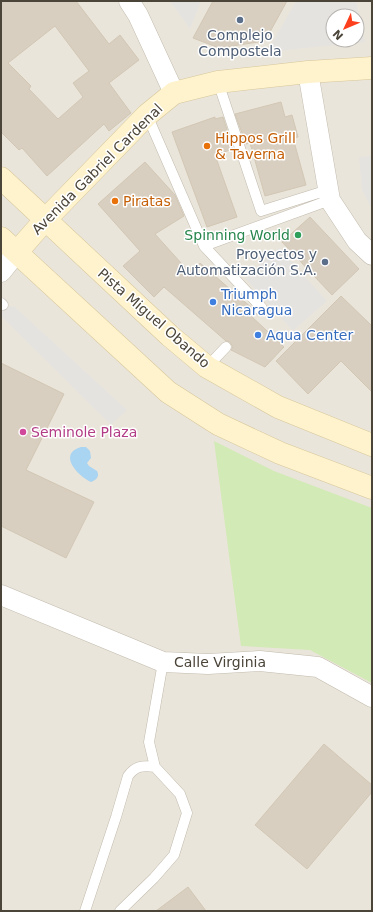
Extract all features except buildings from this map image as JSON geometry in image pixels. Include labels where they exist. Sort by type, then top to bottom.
[{"type":"main road","name":"Avenida Gabriel Cardenal","points":[[17,252],[45,220],[147,115],[174,93],[218,82],[308,72],[372,68]]},
{"type":"main road","name":"Pista Miguel Obando","points":[[1,178],[170,336],[207,367],[278,407],[372,445]]},
{"type":"main road","points":[[1,238],[168,392],[218,424],[280,453],[372,488]]},
{"type":"street","points":[[129,1],[138,15],[174,93]]},
{"type":"street","points":[[308,72],[329,195],[357,241],[372,255]]},
{"type":"street","points":[[1,272],[17,252]]},
{"type":"street","name":"Calle Virginia","points":[[1,595],[163,662],[208,664],[260,661],[318,667],[372,696]]},
{"type":"lane","points":[[218,82],[261,211],[329,195]]},
{"type":"lane","points":[[147,115],[204,246],[262,308],[260,310]]},
{"type":"lane","points":[[204,246],[329,195]]},
{"type":"lane","points":[[207,367],[226,346]]},
{"type":"lane","points":[[120,911],[154,878],[174,855],[186,813],[180,794],[155,767],[149,742],[163,662]]},
{"type":"lane","points":[[85,911],[128,776],[131,771],[137,767],[144,765],[155,767]]},
{"type":"shaded area","points":[[1,1],[372,1],[372,911],[1,911]]},
{"type":"shaded area","points":[[170,1],[201,1],[190,29]]},
{"type":"shaded area","points":[[296,1],[356,1],[358,8],[325,8],[325,46],[267,52]]},
{"type":"shaded area","points":[[372,156],[372,209],[362,190],[359,157]]},
{"type":"shaded area","points":[[279,248],[327,301],[293,331],[245,278]]},
{"type":"shaded area","points":[[3,305],[15,307],[127,410],[111,425],[1,316],[1,308]]},
{"type":"green space","points":[[214,441],[274,471],[372,508],[372,683],[310,650],[241,646]]},
{"type":"water","points":[[81,447],[86,447],[90,451],[91,458],[87,463],[98,473],[97,478],[91,482],[76,470],[70,460],[74,450]]},
{"type":"place","name":"Complejo Compostela","points":[[240,20]]},
{"type":"place","name":"Hippos Grill & Taverna","points":[[207,146]]},
{"type":"place","name":"Piratas","points":[[115,201]]},
{"type":"place","name":"Spinning World","points":[[298,235]]},
{"type":"place","name":"Proyectos y Automatización S.A.","points":[[325,262]]},
{"type":"place","name":"Triumph Nicaragua","points":[[213,302]]},
{"type":"place","name":"Aqua Center","points":[[258,335]]},
{"type":"place","name":"Seminole Plaza","points":[[23,432]]}]
